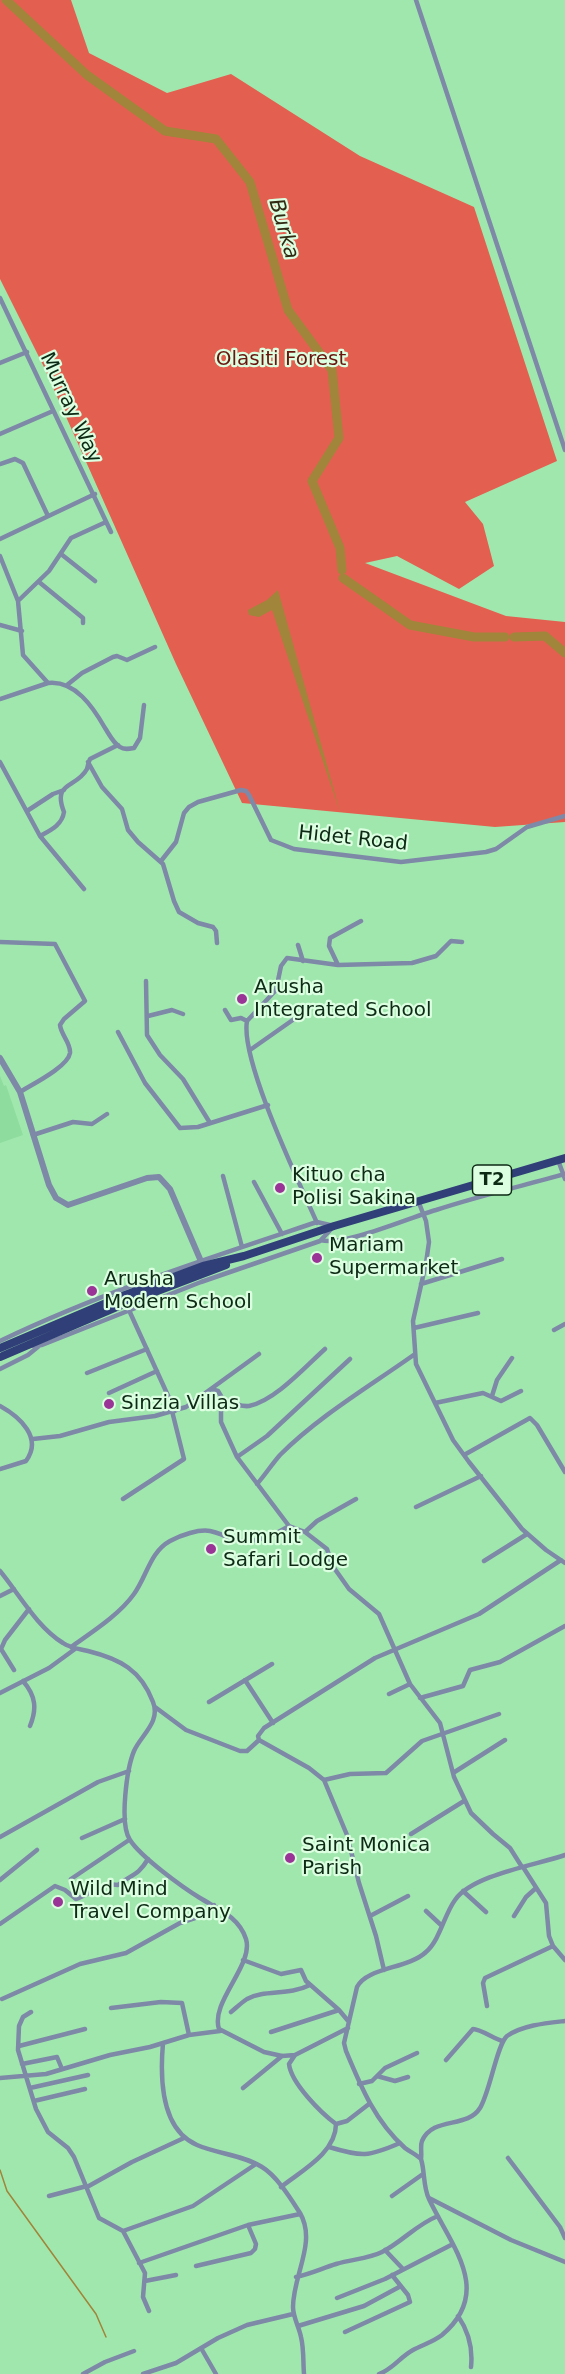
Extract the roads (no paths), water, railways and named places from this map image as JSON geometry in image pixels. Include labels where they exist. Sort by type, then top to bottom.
[{"type":"highway","name":"T2","points":[[0,1357],[127,1306],[217,1266],[334,1226],[419,1203],[562,1159]]},
{"type":"highway","name":"T2","points":[[0,1348],[201,1262],[217,1266]]},
{"type":"street","points":[[416,0],[565,450]]},
{"type":"street","name":"Murray Way","points":[[0,298],[111,532]]},
{"type":"street","points":[[1,361],[27,352]]},
{"type":"street","points":[[0,434],[53,411]]},
{"type":"street","points":[[0,464],[15,459],[22,461],[48,516]]},
{"type":"street","points":[[0,539],[94,494]]},
{"type":"street","points":[[18,601],[39,582],[73,536],[106,522]]},
{"type":"street","points":[[61,554],[95,581]]},
{"type":"street","points":[[0,556],[18,601],[23,655],[48,682]]},
{"type":"street","points":[[39,582],[83,618],[83,623]]},
{"type":"street","points":[[0,625],[22,632]]},
{"type":"street","points":[[67,685],[82,673],[113,657],[117,656],[127,660],[155,647]]},
{"type":"street","points":[[0,699],[48,682],[67,685],[86,701],[118,745],[126,749],[134,748],[137,744],[143,727],[144,705]]},
{"type":"street","points":[[40,836],[61,821],[64,812],[59,800],[64,790],[86,770],[88,762],[118,745]]},
{"type":"street","points":[[0,762],[40,836],[84,889]]},
{"type":"street","points":[[88,762],[102,787],[122,809],[128,830],[138,842],[161,861],[177,909],[198,923],[213,927],[216,931],[217,943]]},
{"type":"street","points":[[27,812],[53,794],[64,790]]},
{"type":"street","name":"Hidet Road","points":[[161,861],[176,842],[184,813],[189,807],[198,802],[241,790],[246,791],[249,795],[268,834],[276,843],[294,849],[401,862],[486,852],[496,849],[527,827],[565,816]]},
{"type":"street","points":[[338,964],[329,946],[330,938],[361,921]]},
{"type":"street","points":[[319,1231],[267,1105],[250,1050],[247,1021],[276,990],[283,962],[289,958],[338,964],[381,965],[425,961],[440,953],[451,941],[462,942]]},
{"type":"street","points":[[0,942],[54,943],[83,996],[84,1003],[61,1024],[61,1030],[69,1045],[70,1055],[56,1069],[20,1092]]},
{"type":"street","points":[[298,945],[303,961]]},
{"type":"street","points":[[146,981],[146,1030],[154,1048],[183,1079],[210,1123]]},
{"type":"street","points":[[147,1016],[172,1010],[183,1014]]},
{"type":"street","points":[[225,1010],[231,1019],[241,1018],[247,1021]]},
{"type":"street","points":[[250,1050],[307,1010]]},
{"type":"street","points":[[118,1032],[145,1083],[175,1124],[185,1129],[267,1105]]},
{"type":"street","points":[[0,1058],[20,1092],[52,1191],[59,1201],[65,1204],[150,1177],[163,1180],[170,1190],[201,1262]]},
{"type":"street","points":[[33,1135],[73,1122],[92,1124],[107,1114]]},
{"type":"street","points":[[321,1240],[329,1243],[337,1241],[423,1214],[565,1176],[562,1159]]},
{"type":"street","points":[[223,1176],[242,1247]]},
{"type":"street","points":[[254,1182],[282,1234]]},
{"type":"street","points":[[0,1571],[48,1630],[73,1648],[108,1656],[123,1663],[144,1684],[155,1707],[186,1730],[240,1751],[247,1750],[259,1740],[260,1732],[336,1681],[395,1648],[479,1614],[563,1562],[527,1534],[464,1455],[453,1440],[416,1364],[415,1310],[429,1252],[428,1231],[419,1203]]},
{"type":"street","points":[[0,1341],[66,1311],[242,1247],[316,1222],[334,1226]]},
{"type":"street","points":[[0,1369],[39,1346],[127,1306],[321,1240],[334,1226]]},
{"type":"street","points":[[421,1284],[502,1259]]},
{"type":"street","points":[[123,1498],[184,1459],[174,1411],[127,1306]]},
{"type":"street","points":[[414,1328],[478,1313]]},
{"type":"street","points":[[554,1329],[565,1324]]},
{"type":"street","points":[[26,1346],[39,1346]]},
{"type":"street","points":[[87,1373],[147,1349]]},
{"type":"street","points":[[211,1389],[218,1392],[222,1398],[242,1406],[257,1403],[290,1381],[325,1349]]},
{"type":"street","points":[[33,1439],[51,1438],[93,1425],[131,1421],[174,1411],[195,1402],[259,1354]]},
{"type":"street","points":[[257,1484],[276,1460],[291,1446],[352,1398],[415,1354]]},
{"type":"street","points":[[492,1396],[493,1387],[512,1358]]},
{"type":"street","points":[[237,1457],[267,1436],[350,1359]]},
{"type":"street","points":[[109,1393],[157,1371]]},
{"type":"street","points":[[435,1403],[483,1393],[501,1401],[520,1391]]},
{"type":"street","points":[[222,1398],[219,1409],[221,1422],[237,1457],[289,1526],[305,1532],[327,1549],[332,1565],[349,1589],[379,1614],[410,1684],[436,1715],[444,1732],[453,1773],[464,1801],[471,1813],[513,1851],[546,1903],[547,1929],[553,1946],[565,1960]]},
{"type":"street","points":[[0,1406],[20,1420],[33,1439],[33,1449],[26,1461],[0,1469]]},
{"type":"street","points":[[464,1455],[530,1418],[537,1425],[565,1472]]},
{"type":"street","points":[[416,1507],[481,1476]]},
{"type":"street","points":[[305,1532],[324,1516],[356,1499]]},
{"type":"street","points":[[0,1693],[49,1668],[101,1625],[132,1597],[152,1559],[162,1546],[172,1540],[205,1531],[241,1541],[256,1540],[272,1537],[289,1526]]},
{"type":"street","points":[[484,1561],[527,1534]]},
{"type":"street","points":[[0,1596],[14,1589]]},
{"type":"street","points":[[14,1670],[2,1659],[1,1649],[29,1609]]},
{"type":"street","points":[[420,1698],[463,1686],[470,1670],[500,1662],[565,1626]]},
{"type":"street","points":[[209,1702],[272,1664]]},
{"type":"street","points":[[245,1680],[273,1723]]},
{"type":"street","points":[[23,1681],[36,1705],[30,1726]]},
{"type":"street","points":[[389,1694],[410,1684]]},
{"type":"street","points":[[155,1707],[151,1726],[133,1752],[129,1770],[125,1819],[129,1840],[148,1859],[191,1892],[227,1912],[246,1937],[247,1944],[243,1960],[219,2012],[217,2023],[220,2031]]},
{"type":"street","points":[[324,1779],[350,1774],[386,1773],[395,1767],[414,1746],[431,1736],[499,1714]]},
{"type":"street","points":[[259,1740],[324,1779],[347,1835],[384,1970]]},
{"type":"street","points":[[453,1773],[505,1740]]},
{"type":"street","points":[[0,1837],[98,1782],[129,1770]]},
{"type":"street","points":[[411,1834],[464,1801]]},
{"type":"street","points":[[82,1838],[125,1819]]},
{"type":"street","points":[[71,1879],[129,1840]]},
{"type":"street","points":[[0,1880],[37,1850]]},
{"type":"street","points":[[421,2159],[400,2143],[369,2104],[344,2043],[360,1981],[426,1953],[453,1903],[463,1891],[477,1882],[565,1855]]},
{"type":"street","points":[[0,1924],[55,1886],[65,1890],[75,1899],[110,1883],[118,1885],[126,1878],[138,1874],[148,1859]]},
{"type":"street","points":[[514,1916],[526,1897],[536,1888]]},
{"type":"street","points":[[463,1891],[486,1912]]},
{"type":"street","points":[[370,1916],[408,1896]]},
{"type":"street","points":[[2,1999],[80,1964],[126,1953],[180,1923],[195,1918],[214,1905]]},
{"type":"street","points":[[426,1911],[441,1925]]},
{"type":"street","points":[[487,2006],[483,1983],[485,1978],[553,1946]]},
{"type":"street","points":[[243,1960],[281,1974],[302,1970],[310,1985],[339,2010],[348,2025]]},
{"type":"street","points":[[231,2012],[249,1998],[264,1994],[292,1992],[310,1985]]},
{"type":"street","points":[[111,2008],[178,2001],[184,2006],[189,2035]]},
{"type":"street","points":[[272,2032],[339,2010]]},
{"type":"street","points":[[31,2012],[23,2017],[18,2026],[22,2064],[34,2101],[48,2132],[71,2151],[99,2218],[123,2231],[145,2273],[143,2297],[149,2311]]},
{"type":"street","points":[[379,2374],[395,2366],[412,2350],[441,2335],[458,2316],[468,2295],[469,2286],[453,2244],[428,2196],[421,2159],[422,2141],[427,2133],[440,2125],[470,2118],[480,2108],[493,2075],[502,2041],[526,2028],[565,2021]]},
{"type":"street","points":[[0,2078],[26,2077],[189,2035],[220,2031],[264,2052],[282,2056],[295,2055],[348,2025]]},
{"type":"street","points":[[19,2046],[85,2029]]},
{"type":"street","points":[[446,2060],[473,2029],[479,2029],[489,2037],[502,2041]]},
{"type":"street","points":[[163,2043],[161,2072],[165,2100],[171,2119],[184,2138],[196,2145],[264,2168],[281,2187],[300,2214],[307,2229],[296,2277],[293,2314],[303,2346],[304,2374]]},
{"type":"street","points":[[359,2084],[372,2081],[385,2068],[417,2053]]},
{"type":"street","points":[[295,2055],[289,2064],[292,2076],[315,2106],[336,2124]]},
{"type":"street","points":[[243,2088],[282,2056]]},
{"type":"street","points":[[22,2064],[57,2057],[62,2069]]},
{"type":"street","points":[[30,2088],[88,2075]]},
{"type":"street","points":[[377,2076],[395,2081],[408,2077]]},
{"type":"street","points":[[34,2101],[85,2089]]},
{"type":"street","points":[[336,2124],[347,2121],[369,2104]]},
{"type":"street","points":[[281,2187],[329,2148],[335,2134],[336,2124]]},
{"type":"street","points":[[49,2196],[87,2186],[184,2138]]},
{"type":"street","points":[[329,2148],[356,2155],[367,2155],[400,2143]]},
{"type":"street","points":[[508,2158],[560,2227],[565,2238]]},
{"type":"street","points":[[123,2231],[194,2206],[256,2164]]},
{"type":"street","points":[[392,2196],[423,2174]]},
{"type":"street","points":[[428,2196],[511,2240],[565,2262]]},
{"type":"street","points":[[139,2263],[248,2225],[300,2214]]},
{"type":"street","points":[[296,2277],[385,2250],[417,2227],[438,2216]]},
{"type":"street","points":[[196,2266],[251,2253],[256,2244],[248,2225]]},
{"type":"street","points":[[337,2298],[392,2275],[453,2244]]},
{"type":"street","points":[[385,2250],[404,2269]]},
{"type":"street","points":[[145,2281],[176,2275]]},
{"type":"street","points":[[345,2332],[410,2302],[392,2275]]},
{"type":"street","points":[[298,2325],[364,2306],[401,2286]]},
{"type":"street","points":[[143,2374],[168,2366],[248,2325],[293,2314]]},
{"type":"street","points":[[458,2316],[469,2337],[472,2349],[471,2367]]},
{"type":"street","points":[[201,2348],[216,2374]]},
{"type":"street","points":[[83,2374],[105,2362],[134,2351]]},
{"type":"waterway","name":"Burka","points":[[6,0],[87,75],[165,131],[216,139],[250,182],[288,310],[332,370],[339,438],[312,481],[340,548],[342,570]]},
{"type":"waterway","points":[[343,578],[410,625],[474,637],[505,637]]},
{"type":"waterway","name":"Burka","points":[[514,637],[545,636],[565,653]]},
{"type":"waterway","points":[[0,2170],[7,2191],[96,2314],[106,2337]]},
{"type":"place","name":"Arusha Integrated School","points":[[242,999]]},
{"type":"place","name":"Kituo cha Polisi Sakina","points":[[280,1188]]},
{"type":"place","name":"Mariam Supermarket","points":[[317,1258]]},
{"type":"place","name":"Arusha Modern School","points":[[92,1291]]},
{"type":"place","name":"Sinzia Villas","points":[[109,1404]]},
{"type":"place","name":"Summit Safari Lodge","points":[[211,1549]]},
{"type":"place","name":"Saint Monica Parish","points":[[290,1858]]},
{"type":"place","name":"Wild Mind Travel Company","points":[[58,1902]]},
{"type":"park label","name":"Olasiti Forest","points":[[281,360]]}]
